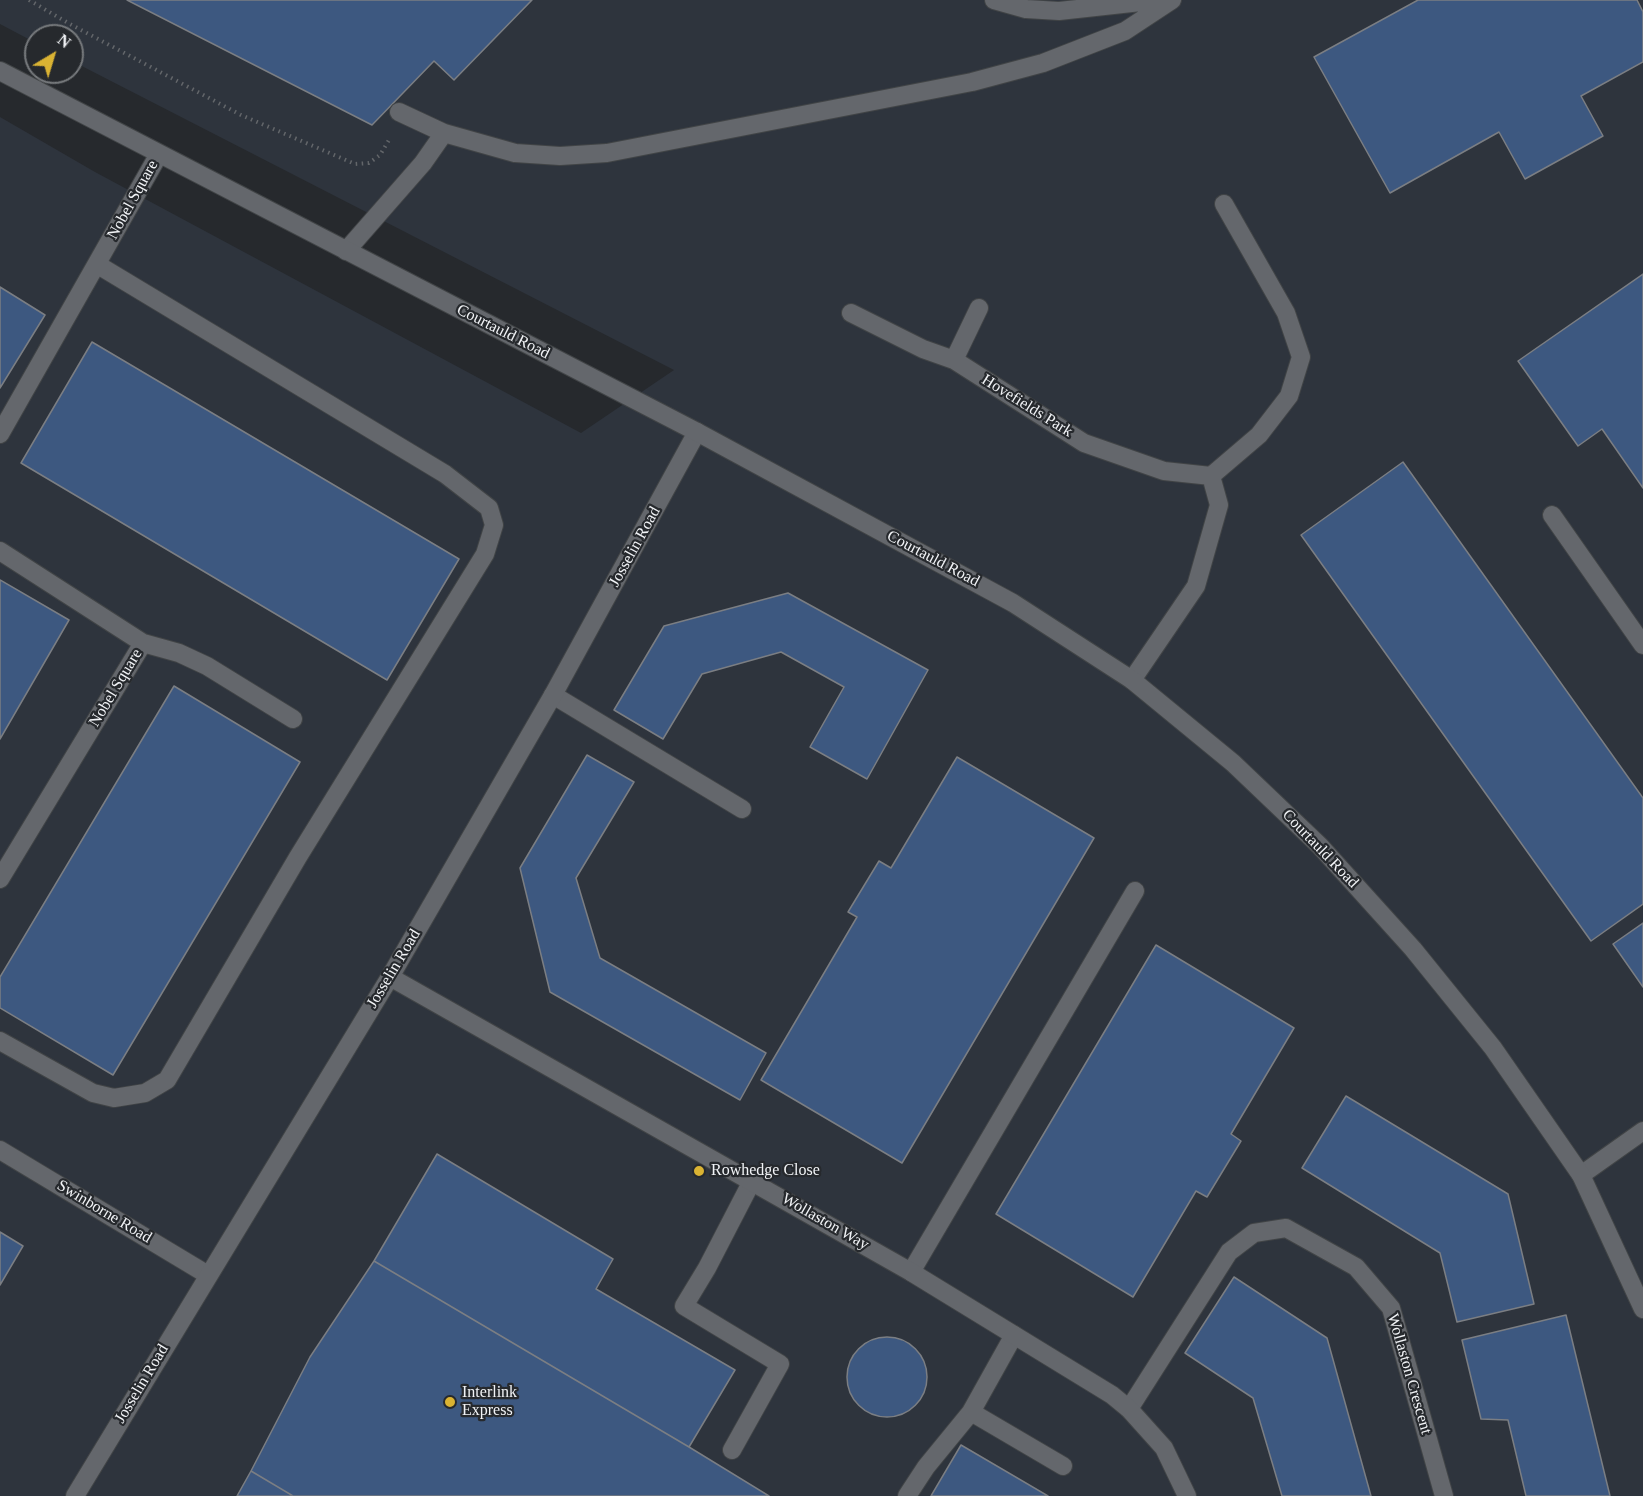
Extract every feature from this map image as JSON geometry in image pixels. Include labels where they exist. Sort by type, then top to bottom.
[{"type":"street","points":[[994,0],[1026,9],[1059,11],[1159,0]]},
{"type":"street","points":[[399,112],[444,132],[515,153],[560,156],[607,153],[972,82],[1043,63],[1125,31],[1172,0]]},
{"type":"street","name":"Courtauld Road","points":[[0,71],[697,432],[1013,603],[1132,680],[1233,764],[1320,846],[1413,949],[1492,1048],[1581,1175],[1643,1309]]},
{"type":"street","points":[[346,251],[423,163],[444,132]]},
{"type":"street","name":"Nobel Square","points":[[0,434],[159,154]]},
{"type":"street","points":[[1132,680],[1196,586],[1219,505],[1211,476],[1259,435],[1288,396],[1301,357],[1286,313],[1224,204]]},
{"type":"street","points":[[0,1041],[93,1093],[114,1098],[145,1093],[167,1080],[298,857],[485,554],[494,525],[489,508],[445,474],[98,265]]},
{"type":"street","points":[[954,360],[979,308]]},
{"type":"street","name":"Hovefields Park","points":[[851,314],[954,360],[1084,442],[1164,471],[1211,476]]},
{"type":"street","name":"Josselin Road","points":[[75,1496],[390,977],[553,695],[697,432]]},
{"type":"street","points":[[1552,515],[1643,645]]},
{"type":"street","name":"Nobel Square","points":[[0,551],[143,644],[0,879]]},
{"type":"street","points":[[143,644],[179,653],[207,666],[293,719]]},
{"type":"street","points":[[553,695],[742,808]]},
{"type":"street","points":[[911,1272],[1135,891]]},
{"type":"street","name":"Wollaston Way","points":[[390,977],[911,1272],[1112,1395],[1129,1409],[1164,1448],[1187,1496]]},
{"type":"street","points":[[1581,1175],[1643,1131]]},
{"type":"street","name":"Swinborne Road","points":[[0,1150],[208,1275]]},
{"type":"street","points":[[732,1450],[780,1364],[684,1306],[707,1268],[752,1181]]},
{"type":"street","name":"Wollaston Crescent","points":[[1129,1409],[1229,1252],[1254,1233],[1286,1228],[1356,1267],[1390,1308],[1444,1496]]},
{"type":"street","points":[[907,1496],[926,1467],[971,1412],[1014,1335]]},
{"type":"street","points":[[971,1412],[1063,1466]]},
{"type":"path","points":[[29,0],[241,115],[355,164],[369,163],[380,155],[389,140]]},
{"type":"shaded area","points":[[0,0],[1643,0],[1643,1496],[0,1496],[0,117],[95,172],[581,433],[674,370],[84,67],[84,24],[24,24],[24,37],[0,24]]},
{"type":"building","points":[[127,0],[532,0],[454,80],[434,61],[372,125]]},
{"type":"building","points":[[1418,0],[1637,0],[1643,12],[1643,62],[1581,96],[1603,136],[1525,179],[1499,132],[1390,193],[1314,57]]},
{"type":"building","points":[[1643,274],[1643,488],[1602,429],[1578,446],[1518,361]]},
{"type":"building","points":[[0,287],[45,315],[0,388]]},
{"type":"building","points":[[92,342],[459,559],[387,680],[21,463]]},
{"type":"building","points":[[1403,462],[1643,798],[1643,904],[1591,941],[1301,535]]},
{"type":"building","points":[[0,580],[69,620],[0,739]]},
{"type":"building","points":[[788,593],[928,670],[867,779],[810,747],[844,687],[781,652],[702,674],[663,739],[614,710],[664,626]]},
{"type":"building","points":[[174,686],[300,762],[113,1075],[0,1008],[0,977]]},
{"type":"building","points":[[587,755],[634,782],[576,878],[600,958],[766,1053],[740,1100],[550,992],[520,868]]},
{"type":"building","points":[[957,757],[1094,838],[902,1163],[761,1080],[857,917],[848,912],[879,861],[891,868]]},
{"type":"building","points":[[1643,923],[1643,987],[1613,944]]},
{"type":"building","points":[[1156,945],[1294,1028],[1231,1134],[1241,1141],[1207,1197],[1196,1191],[1133,1297],[996,1214]]},
{"type":"building","points":[[1346,1096],[1508,1194],[1534,1304],[1457,1322],[1440,1253],[1302,1168]]},
{"type":"building","points":[[437,1154],[613,1259],[596,1289],[735,1370],[689,1447],[374,1261]]},
{"type":"building","points":[[0,1232],[23,1246],[0,1285]]},
{"type":"building","name":"Interlink Express","points":[[374,1261],[769,1496],[293,1496],[251,1471],[310,1357]]},
{"type":"building","points":[[1234,1277],[1327,1338],[1371,1496],[1282,1496],[1253,1398],[1185,1353]]},
{"type":"building","points":[[1566,1315],[1610,1496],[1526,1496],[1508,1420],[1481,1419],[1462,1340]]},
{"type":"building","points":[[887,1337],[902,1340],[915,1349],[924,1362],[927,1377],[924,1392],[915,1405],[902,1414],[887,1417],[872,1414],[859,1405],[850,1392],[847,1377],[850,1362],[859,1349],[872,1340]]},
{"type":"building","points":[[961,1445],[1048,1496],[931,1496]]},
{"type":"building","points":[[251,1471],[293,1496],[237,1496]]},
{"type":"place","name":"Rowhedge Close","points":[[699,1171]]},
{"type":"place","name":"Interlink Express","points":[[450,1402]]}]
